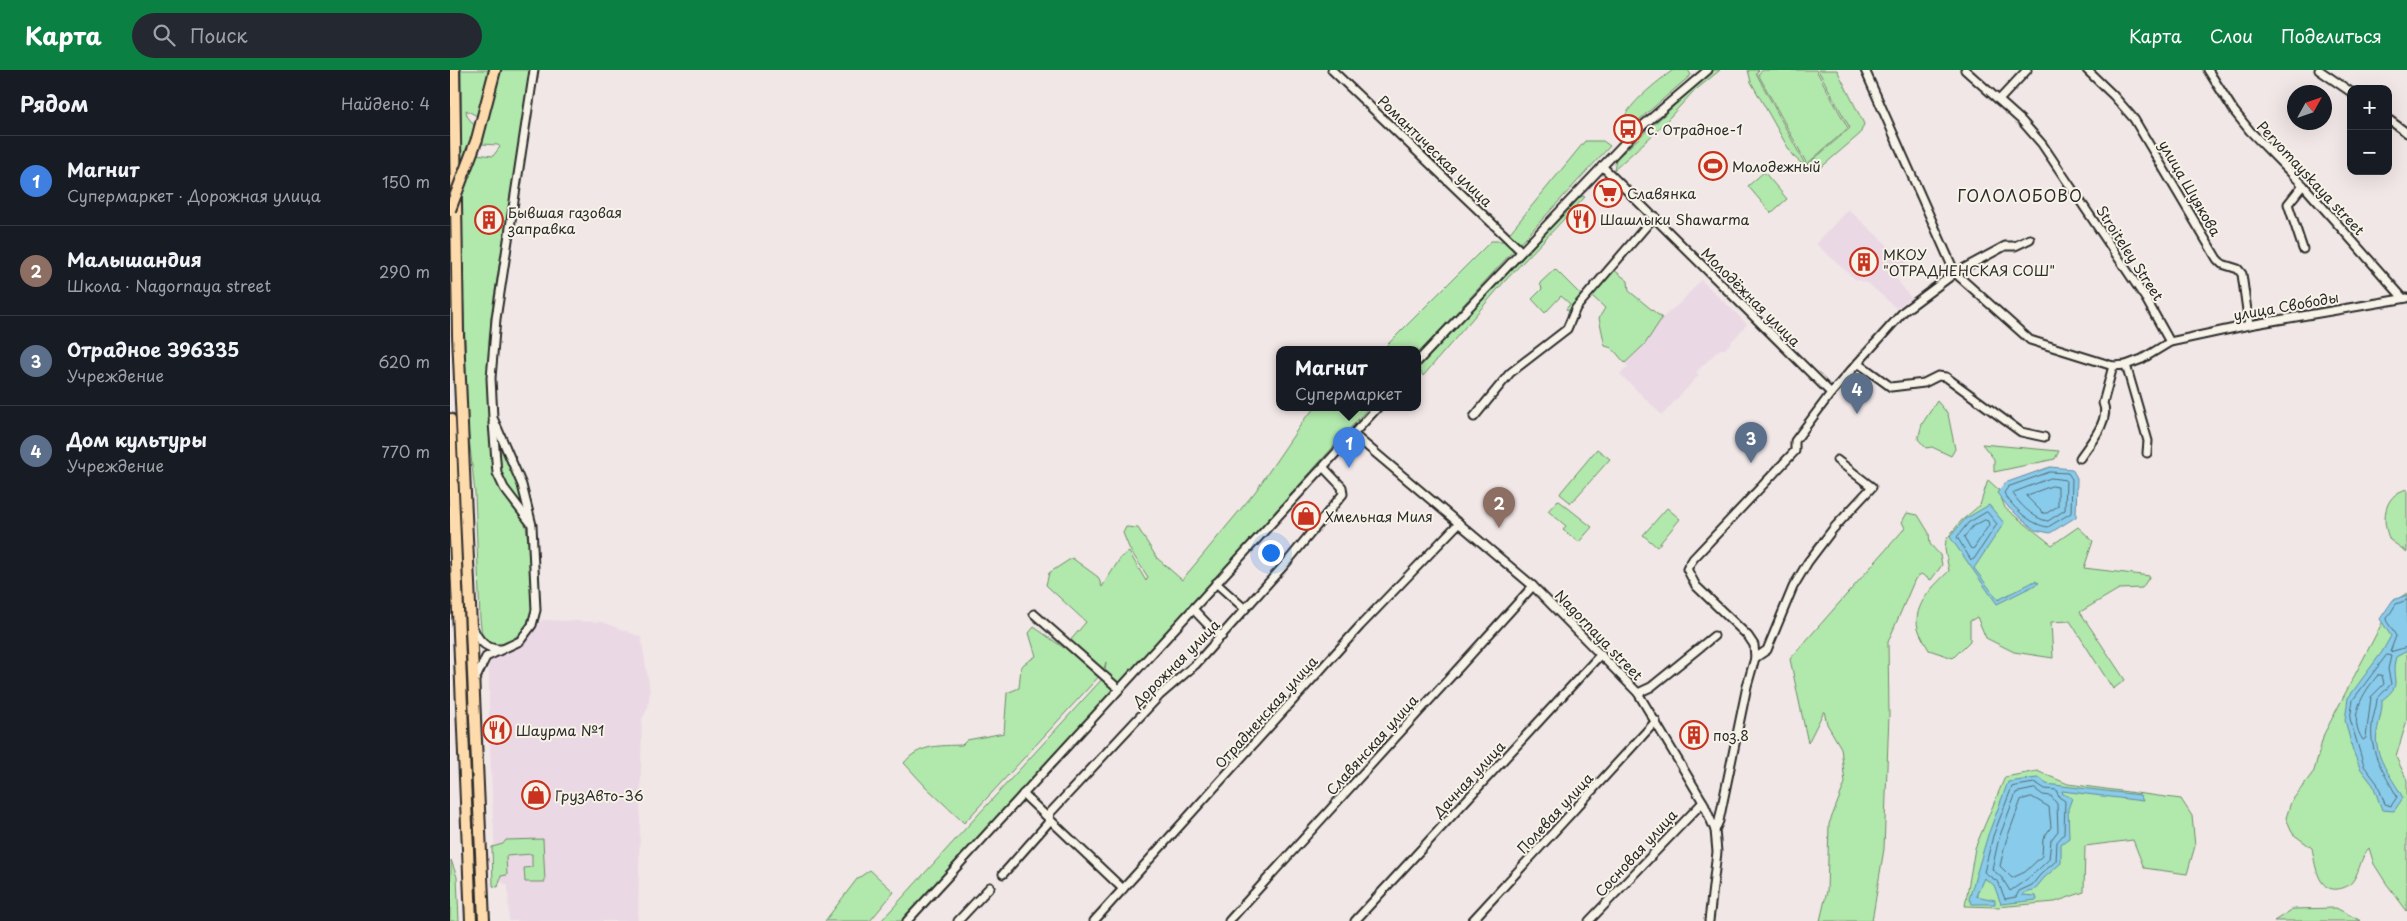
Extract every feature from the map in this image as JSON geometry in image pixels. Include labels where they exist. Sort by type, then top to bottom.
[{"type":"highway","points":[[454,70],[457,296],[484,921]]},
{"type":"highway","points":[[450,210],[477,139],[495,70]]},
{"type":"highway","points":[[450,419],[472,921]]},
{"type":"street","points":[[532,525],[504,488],[497,473],[491,378],[496,319],[534,70]]},
{"type":"street","name":"Романтическая улица","points":[[1332,70],[1521,250]]},
{"type":"street","points":[[1421,359],[1521,250],[1602,166],[1634,134],[1708,70]]},
{"type":"street","points":[[1865,70],[1955,273],[2030,340],[2113,366],[2103,403],[2106,410],[2104,420],[2080,458]]},
{"type":"street","name":"Stroiteley Street","points":[[1965,70],[2021,120],[2047,152],[2141,291],[2170,342]]},
{"type":"street","points":[[1999,100],[2027,70]]},
{"type":"street","name":"улица Шуякова","points":[[2087,70],[2134,118],[2217,259],[2222,264],[2238,268],[2242,274],[2249,325]]},
{"type":"street","name":"Pervomayskaya street","points":[[2208,70],[2250,132],[2302,185],[2405,298]]},
{"type":"street","points":[[2319,70],[2347,89]]},
{"type":"street","points":[[2392,123],[2407,133]]},
{"type":"street","name":"Молодёжная улица","points":[[1602,166],[1655,216],[1694,259],[1831,393]]},
{"type":"street","points":[[2302,185],[2288,204],[2303,249]]},
{"type":"street","points":[[1474,417],[1510,373],[1566,329],[1576,308],[1655,216]]},
{"type":"street","points":[[1714,830],[1719,821],[1747,686],[1755,658],[1754,645],[1748,636],[1696,586],[1687,569],[1693,559],[1795,451],[1795,441],[1831,393],[1904,311],[1955,273],[2005,246],[2016,246],[2030,239]]},
{"type":"street","name":"улица Свободы","points":[[2113,366],[2126,365],[2142,359],[2170,342],[2249,325],[2405,298]]},
{"type":"street","points":[[1858,363],[1891,387],[1924,382],[1938,376],[1946,377],[2021,432],[2044,437]]},
{"type":"street","points":[[2126,365],[2148,441],[2147,453]]},
{"type":"street","points":[[907,921],[1374,411]]},
{"type":"street","points":[[473,689],[483,661],[489,655],[504,649],[524,636],[532,625],[536,610],[532,525],[522,485],[493,418]]},
{"type":"street","name":"Nagornaya street","points":[[1353,434],[1533,586],[1638,693],[1703,802],[1714,830],[1717,852],[1708,921]]},
{"type":"street","points":[[1755,658],[1766,650],[1792,587],[1812,557],[1833,529],[1872,487],[1837,460]]},
{"type":"street","name":"Дорожная улица","points":[[1003,874],[1048,823],[1050,813],[1160,695],[1196,664],[1222,636],[1343,494],[1342,487],[1324,468]]},
{"type":"street","name":"Отрадненская улица","points":[[1094,921],[1360,626],[1459,522]]},
{"type":"street","points":[[1216,583],[1245,609]]},
{"type":"street","name":"Славянская улица","points":[[1230,921],[1533,586]]},
{"type":"street","points":[[1193,609],[1215,632],[1222,636]]},
{"type":"street","points":[[1034,614],[1119,688]]},
{"type":"street","points":[[470,620],[477,637],[482,643],[496,649],[504,649]]},
{"type":"street","points":[[1638,693],[1651,687],[1714,636]]},
{"type":"street","name":"Дачная улица","points":[[1355,921],[1601,654]]},
{"type":"street","name":"Полевая улица","points":[[1472,921],[1656,721]]},
{"type":"street","points":[[1023,794],[1123,889]]},
{"type":"street","name":"Сосновая улица","points":[[1589,921],[1703,802]]},
{"type":"street","points":[[958,921],[990,887]]},
{"type":"shaded area","points":[[1848,209],[1907,263],[1894,275],[1911,298],[1896,308],[1869,284],[1855,279],[1816,244]]},
{"type":"shaded area","points":[[1701,280],[1747,324],[1725,349],[1720,349],[1696,372],[1699,375],[1662,415],[1620,374],[1628,367],[1625,363],[1645,344],[1662,318],[1681,302]]},
{"type":"shaded area","points":[[542,620],[603,622],[641,637],[650,691],[648,707],[642,719],[638,921],[509,921],[508,885],[496,880],[489,726],[489,664],[491,659],[521,645]]},
{"type":"green space","points":[[461,70],[489,70],[477,116],[466,110],[467,116],[474,125],[476,154],[493,156],[500,147],[498,145],[482,144],[500,70],[531,70],[491,316],[488,384],[493,469],[495,477],[526,526],[531,565],[532,607],[526,627],[509,643],[500,646],[493,645],[485,640],[482,635],[480,619],[475,493],[468,428],[462,255]]},
{"type":"green space","points":[[1673,70],[1688,70],[1691,75],[1632,126],[1622,122],[1637,100]]},
{"type":"green space","points":[[1713,70],[1720,70],[1692,93],[1657,131],[1614,170],[1616,159]]},
{"type":"green space","points":[[1748,70],[1759,70],[1756,73],[1806,166],[1850,128],[1818,70],[1837,70],[1864,124],[1860,134],[1818,170],[1809,170],[1792,155],[1751,82]]},
{"type":"green space","points":[[1763,70],[1816,70],[1848,128],[1807,164],[1758,74]]},
{"type":"green space","points":[[1585,141],[1603,141],[1610,146],[1421,351],[1421,346],[1386,346],[1491,241],[1503,241]]},
{"type":"green space","points":[[1764,172],[1787,199],[1771,213],[1748,186]]},
{"type":"green space","points":[[1578,195],[1585,197],[1504,282],[1423,376],[1421,366]]},
{"type":"green space","points":[[1555,269],[1583,297],[1570,312],[1566,309],[1570,304],[1561,296],[1545,313],[1532,299],[1542,289],[1540,283]]},
{"type":"green space","points":[[1613,269],[1628,281],[1629,291],[1662,318],[1645,344],[1625,363],[1612,348],[1605,346],[1599,318],[1605,308],[1592,296]]},
{"type":"green space","points":[[1937,401],[1948,414],[1955,449],[1951,456],[1932,447],[1926,448],[1918,439],[1922,424]]},
{"type":"green space","points":[[1313,411],[1365,411],[901,921],[881,921],[1104,677],[1106,662],[1103,672],[964,823],[904,763],[916,752],[923,749],[962,745],[967,740],[1004,733],[1007,693],[1019,688],[1021,666],[1036,656],[1029,633],[1034,627],[1064,648],[1086,622],[1046,585],[1049,573],[1072,558],[1098,577],[1102,587],[1121,557],[1129,552],[1146,581],[1148,577],[1130,550],[1123,533],[1126,527],[1138,528],[1157,558],[1182,580],[1255,492],[1306,417]]},
{"type":"green space","points":[[498,440],[513,471],[527,515],[506,486],[500,472]]},
{"type":"green space","points":[[1982,444],[2059,451],[2055,459],[1994,472],[1994,459]]},
{"type":"green space","points":[[1597,449],[1610,459],[1571,503],[1560,494]]},
{"type":"green space","points":[[1988,480],[1998,489],[2005,508],[2052,545],[2078,527],[2093,541],[2084,568],[2150,576],[2142,588],[2119,589],[2080,612],[2125,680],[2113,689],[2070,621],[2051,622],[2053,658],[2014,652],[1986,638],[1977,617],[1970,621],[1970,641],[1953,658],[1929,650],[1918,628],[1918,612],[1926,596],[1949,571],[1945,549],[1946,540],[1961,521],[1980,505]]},
{"type":"green space","points":[[2407,489],[2407,552],[2390,540],[2385,525],[2385,517],[2386,510],[2393,497]]},
{"type":"green space","points":[[1558,500],[1592,527],[1579,542],[1563,530],[1566,526],[1548,511]]},
{"type":"green space","points":[[1667,508],[1680,519],[1657,547],[1643,535]]},
{"type":"green space","points":[[1907,513],[1918,515],[1929,533],[1930,544],[1940,555],[1942,565],[1931,580],[1921,574],[1915,579],[1888,642],[1889,714],[1884,849],[1872,921],[1820,921],[1827,891],[1829,824],[1845,783],[1841,748],[1827,724],[1824,711],[1808,743],[1790,659],[1905,528],[1902,522]]},
{"type":"green space","points":[[2407,593],[2407,720],[2396,757],[2407,780],[2407,911],[2374,864],[2369,848],[2353,881],[2349,885],[2338,889],[2331,889],[2326,886],[2318,875],[2312,848],[2293,834],[2286,818],[2291,802],[2314,771],[2324,734],[2393,602]]},
{"type":"green space","points":[[2037,771],[2068,784],[2181,799],[2192,816],[2195,846],[2187,874],[2144,868],[2133,840],[2085,846],[2084,892],[2055,902],[1997,907],[1965,906],[1975,848],[2005,777]]},
{"type":"green space","points":[[543,839],[545,882],[525,882],[524,868],[532,867],[532,854],[506,856],[507,875],[501,876],[498,887],[493,886],[492,847],[503,844],[506,840]]},
{"type":"green space","points":[[451,860],[457,877],[459,921],[450,921]]},
{"type":"green space","points":[[870,870],[894,892],[870,921],[825,921],[857,879]]},
{"type":"green space","points":[[2336,908],[2361,921],[2274,921],[2293,909]]},
{"type":"water","points":[[2050,467],[2072,469],[2077,478],[2076,517],[2050,533],[2035,530],[2009,508],[1997,493],[2005,483]]},
{"type":"water","points":[[1989,505],[2004,523],[1974,568],[1998,600],[2035,581],[2039,583],[1997,604],[1950,537],[1965,519]]},
{"type":"water","points":[[2407,595],[2407,651],[2396,657],[2394,665],[2395,685],[2382,700],[2376,740],[2381,760],[2403,798],[2394,811],[2382,810],[2373,785],[2360,768],[2353,751],[2345,720],[2348,698],[2382,652],[2391,636],[2380,619],[2393,600]]},
{"type":"water","points":[[2042,779],[2046,784],[2140,795],[2143,801],[2062,791],[2063,794],[2072,798],[2068,809],[2069,838],[2061,844],[2061,863],[2034,890],[2022,895],[2036,896],[2037,900],[2001,904],[1994,885],[1984,878],[1976,896],[1995,900],[1995,904],[1972,904],[1969,899],[1988,835],[2008,782]]},
{"type":"place","name":"с. Отрадное-1","points":[[1628,129]]},
{"type":"place","name":"Молодежный","points":[[1713,166]]},
{"type":"place","name":"Славянка","points":[[1608,193]]},
{"type":"place","name":"Шашлыки Shawarma","points":[[1581,219]]},
{"type":"place","name":"Бывшая газовая заправка","points":[[489,220]]},
{"type":"place","name":"МКОУ \"ОТРАДНЕНСКАЯ СОШ\"","points":[[1864,262]]},
{"type":"place","name":"Дом культуры","points":[[1857,414]]},
{"type":"place","name":"Отрадное 396335","points":[[1751,463]]},
{"type":"place","name":"Магнит","points":[[1349,468]]},
{"type":"place","name":"Хмельная Миля","points":[[1306,516]]},
{"type":"place","name":"Малышандия","points":[[1499,528]]},
{"type":"place","name":"Шаурма №1","points":[[497,730]]},
{"type":"place","name":"поз.8","points":[[1694,735]]},
{"type":"place","name":"ГрузАвто-36","points":[[536,795]]},
{"type":"district","name":"ГОЛОЛОБОВО","points":[[2020,195]]}]
